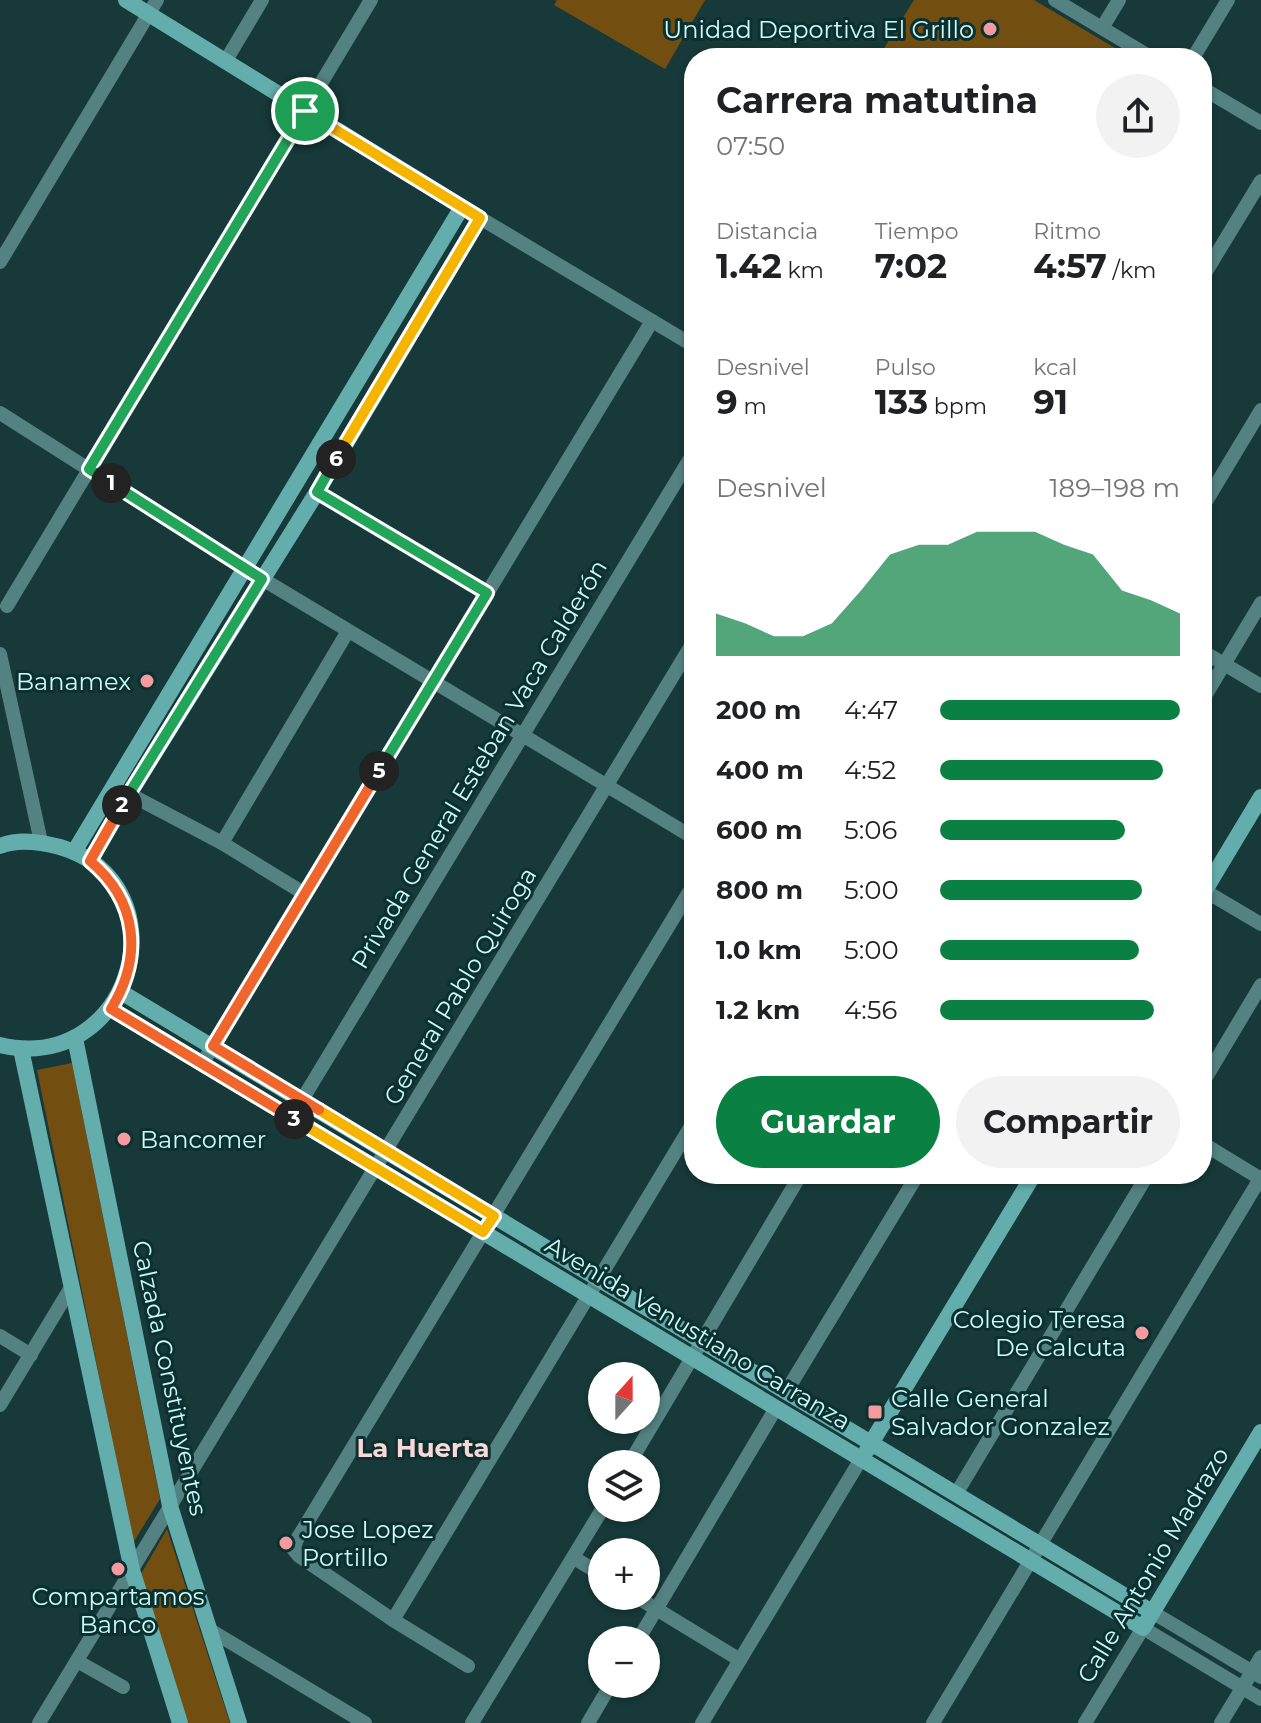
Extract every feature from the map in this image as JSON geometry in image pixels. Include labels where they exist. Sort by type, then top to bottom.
[{"type":"street","points":[[126,0],[153,7],[225,62],[684,340]]},
{"type":"street","points":[[225,62],[262,0]]},
{"type":"street","points":[[7,606],[371,0]]},
{"type":"street","points":[[1055,0],[1135,48]]},
{"type":"street","points":[[1102,28],[1119,0]]},
{"type":"street","points":[[1199,48],[1228,0]]},
{"type":"street","points":[[0,262],[153,7]]},
{"type":"street","points":[[1212,94],[1261,123]]},
{"type":"street","points":[[1212,262],[1261,181]]},
{"type":"street","points":[[74,852],[462,207]]},
{"type":"street","points":[[90,861],[317,492],[480,218]]},
{"type":"street","points":[[202,1064],[652,321]]},
{"type":"street","points":[[1212,491],[1261,410]]},
{"type":"street","points":[[0,413],[244,568],[684,832]]},
{"type":"street","name":"Privada General Esteban Vaca Calderón","points":[[302,1100],[684,468]]},
{"type":"street","points":[[317,492],[487,593]]},
{"type":"street","points":[[1212,684],[1261,603]]},
{"type":"street","points":[[222,843],[348,631]]},
{"type":"street","points":[[0,654],[41,842]]},
{"type":"street","points":[[1212,657],[1261,686]]},
{"type":"street","name":"General Pablo Quiroga","points":[[39,1723],[684,658]]},
{"type":"street","points":[[129,794],[222,843],[305,894]]},
{"type":"street","points":[[1212,878],[1261,797]]},
{"type":"street","points":[[0,846],[41,842],[74,852],[90,861],[105,873],[127,913],[132,940],[130,967],[121,992],[111,1009],[91,1029],[58,1045],[21,1049],[0,1045]]},
{"type":"street","points":[[1212,898],[1261,924]]},
{"type":"street","points":[[468,1666],[299,1556],[294,1550],[296,1541],[684,901]]},
{"type":"street","points":[[1212,1067],[1261,985]]},
{"type":"street","name":"Avenida Venustiano Carranza","points":[[121,992],[1257,1674]]},
{"type":"street","name":"Avenida Venustiano Carranza","points":[[111,1009],[1261,1699]]},
{"type":"street","name":"Calzada Constituyentes","points":[[75,1038],[170,1506],[239,1723]]},
{"type":"street","points":[[21,1049],[132,1570],[180,1723]]},
{"type":"street","points":[[393,1620],[684,1138]]},
{"type":"street","points":[[933,1723],[1261,1178],[1212,1149]]},
{"type":"street","points":[[637,1450],[795,1184]]},
{"type":"street","points":[[786,1392],[912,1184]]},
{"type":"street","points":[[702,1723],[1028,1184]]},
{"type":"street","points":[[956,1494],[1142,1184]]},
{"type":"street","points":[[0,1405],[70,1289]]},
{"type":"street","points":[[0,1336],[31,1355]]},
{"type":"street","points":[[660,1602],[776,1408]]},
{"type":"street","name":"Calle Antonio Madrazo","points":[[1085,1723],[1261,1432]]},
{"type":"street","points":[[472,1723],[595,1522]]},
{"type":"street","points":[[574,1558],[588,1566]]},
{"type":"street","points":[[658,1610],[740,1660]]},
{"type":"street","points":[[210,1630],[365,1723]]},
{"type":"street","points":[[1221,1723],[1243,1688],[1257,1674],[1261,1657]]},
{"type":"street","points":[[77,1661],[123,1687]]},
{"type":"street","points":[[588,1723],[603,1698]]},
{"type":"shaded area","points":[[557,0],[705,0],[665,69],[554,5]]},
{"type":"shaded area","name":"Unidad Deportiva El Grillo","points":[[914,0],[1034,0],[1115,48],[884,48]]},
{"type":"shaded area","points":[[72,1063],[160,1499],[133,1543],[37,1070]]},
{"type":"shaded area","points":[[167,1529],[230,1723],[188,1723],[141,1574]]},
{"type":"place","name":"Unidad Deportiva El Grillo","points":[[990,29]]},
{"type":"place","name":"Banamex","points":[[147,681]]},
{"type":"place","name":"Bancomer","points":[[124,1139]]},
{"type":"place","name":"Colegio Teresa De Calcuta","points":[[1142,1333]]},
{"type":"place","name":"Calle General Salvador Gonzalez","points":[[875,1412]]},
{"type":"place","name":"Jose Lopez Portillo","points":[[286,1543]]},
{"type":"place","name":"Compartamos Banco","points":[[118,1569]]},
{"type":"district","name":"La Huerta","points":[[423,1448]]},
{"type":"route","points":[[305,111],[480,218],[317,492],[487,593],[213,1046],[494,1216],[483,1232],[111,1009],[130,967],[132,940],[127,913],[116,889],[105,873],[90,861],[262,579],[89,469],[305,111]]}]
